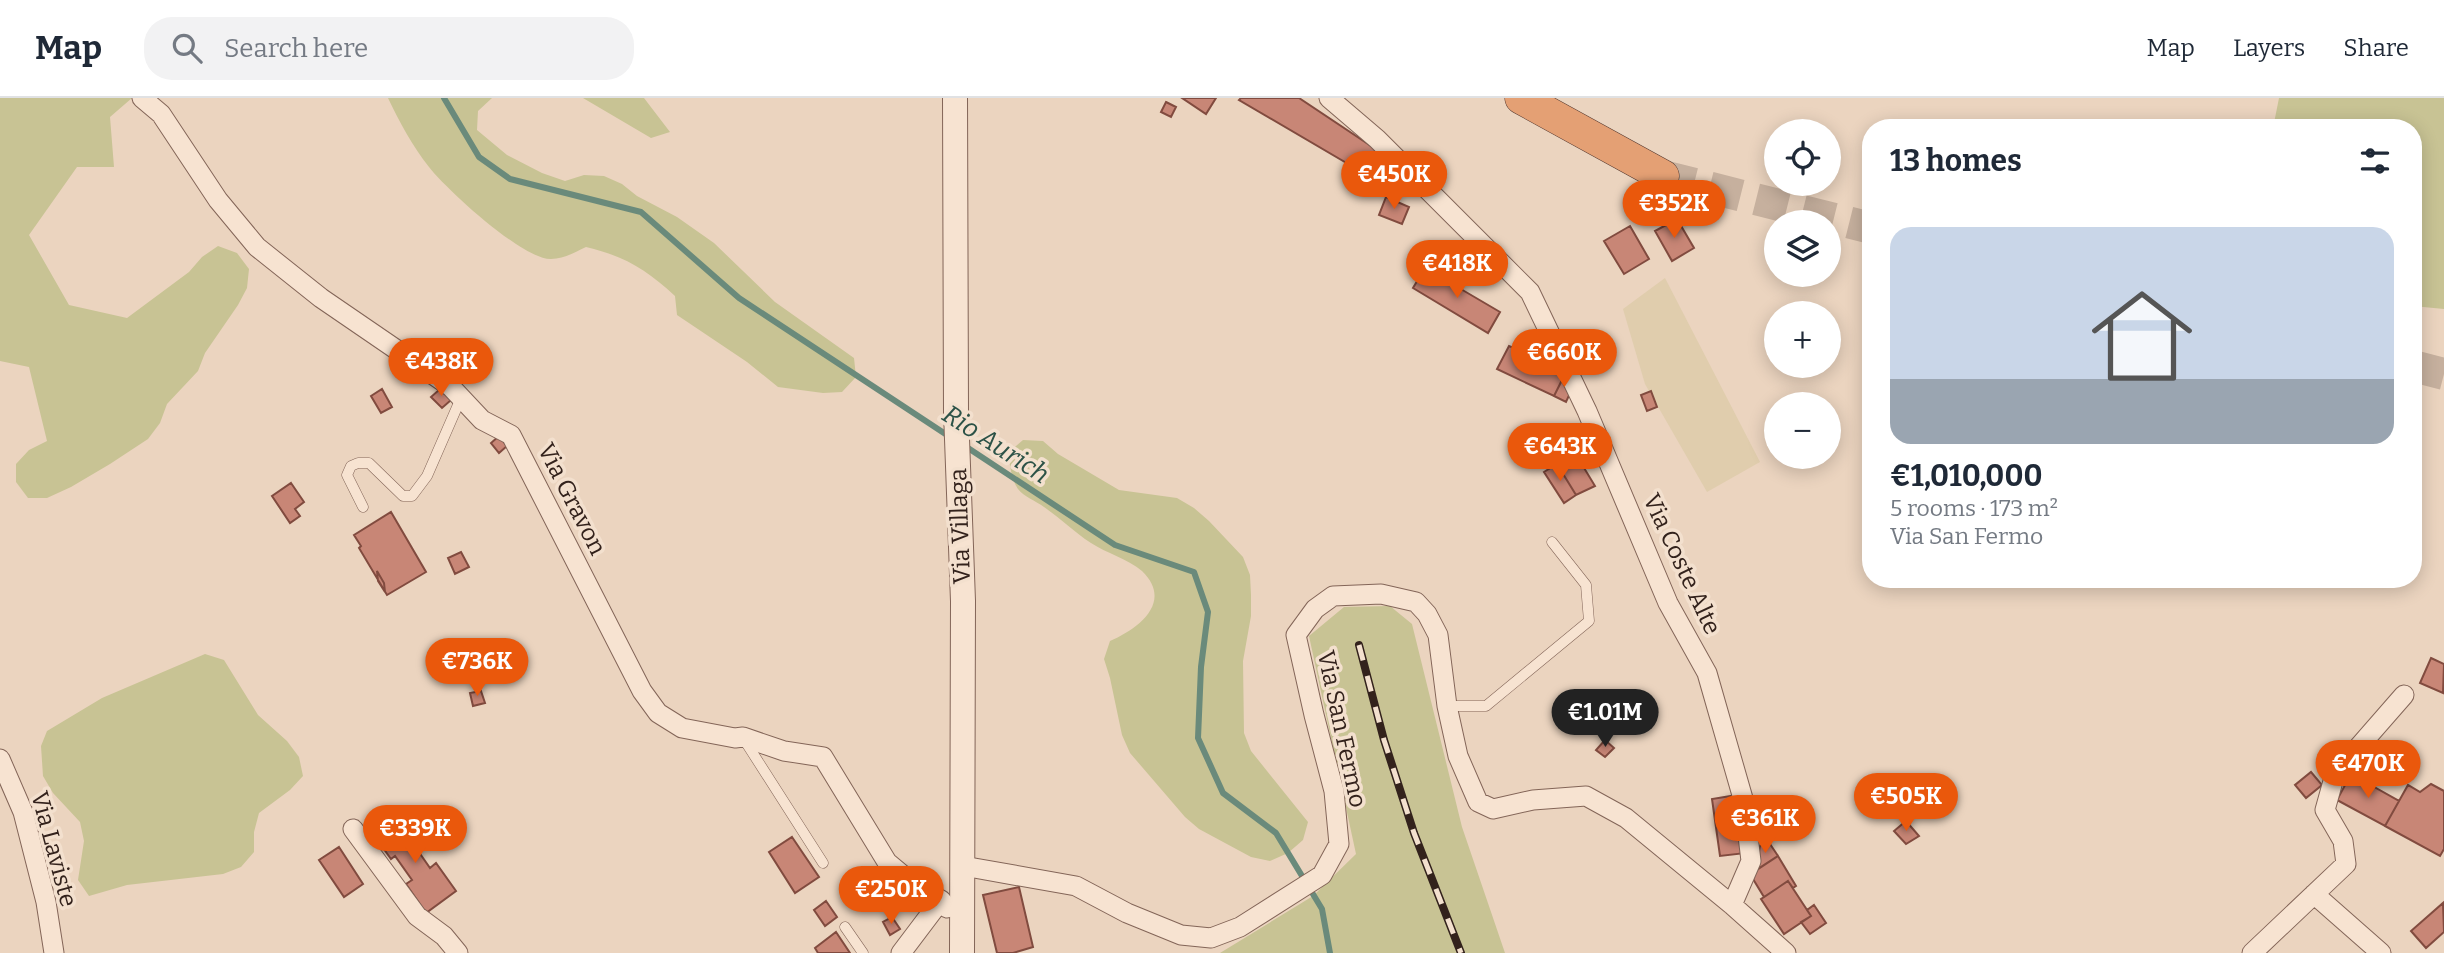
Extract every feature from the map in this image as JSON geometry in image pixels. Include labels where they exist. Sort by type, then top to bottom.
[{"type":"highway","points":[[1521,98],[1663,176]]},
{"type":"street","name":"Via Gravon","points":[[142,98],[161,114],[218,200],[257,247],[321,298],[451,387],[482,420],[511,435],[642,691],[658,713],[682,728],[734,738],[743,737],[783,751],[823,757],[887,862],[917,887],[940,900],[961,923]]},
{"type":"street","name":"Via Villaga","points":[[955,98],[956,412],[962,601],[962,953]]},
{"type":"street","name":"Via Coste Alte","points":[[1329,98],[1377,139],[1530,292],[1587,411],[1668,603],[1707,673],[1744,802],[1751,861],[1732,905]]},
{"type":"street","name":"Via San Fermo","points":[[963,866],[1076,886],[1127,913],[1181,935],[1211,938],[1240,927],[1292,896],[1322,875],[1339,844],[1334,790],[1296,635],[1315,609],[1333,596],[1381,594],[1416,602],[1427,614],[1438,635],[1447,706],[1458,756],[1478,802],[1493,809],[1533,800],[1586,796],[1626,818],[1732,905]]},
{"type":"street","points":[[2252,953],[2346,864],[2343,841],[2325,810],[2336,774],[2404,695]]},
{"type":"street","name":"Via Laviste","points":[[0,759],[23,812],[46,902],[54,953]]},
{"type":"street","points":[[353,829],[417,916],[444,936],[458,953]]},
{"type":"street","points":[[2314,894],[2381,953]]},
{"type":"street","points":[[901,953],[940,900]]},
{"type":"street","points":[[1732,905],[1786,953]]},
{"type":"lane","points":[[363,507],[347,475],[351,466],[369,463],[403,496],[412,496],[427,476],[461,398]]},
{"type":"lane","points":[[1447,706],[1486,706],[1589,621],[1586,585],[1552,542]]},
{"type":"lane","points":[[743,737],[823,863]]},
{"type":"lane","points":[[845,927],[863,953]]},
{"type":"shaded area","points":[[0,98],[132,98],[110,117],[114,167],[77,167],[29,235],[69,305],[127,318],[189,272],[202,257],[218,246],[237,253],[249,269],[247,288],[238,305],[205,353],[198,371],[167,404],[160,423],[148,439],[71,487],[47,498],[28,498],[16,482],[16,464],[29,450],[47,441],[29,367],[0,361]]},
{"type":"shaded area","points":[[388,98],[492,98],[478,111],[477,130],[507,155],[542,173],[565,181],[584,175],[604,176],[677,217],[714,243],[775,302],[854,358],[856,377],[842,392],[823,393],[778,387],[747,362],[677,315],[675,296],[634,265],[586,247],[556,259],[538,256],[523,248],[486,222],[438,177],[412,142]]},
{"type":"shaded area","points":[[583,98],[644,98],[670,132],[651,138]]},
{"type":"shaded area","points":[[2279,98],[2444,98],[2444,309],[2422,307],[2422,119],[2275,119]]},
{"type":"shaded area","points":[[1665,278],[1760,462],[1707,492],[1645,384],[1623,309]]},
{"type":"shaded area","points":[[1023,440],[1043,441],[1058,454],[1119,490],[1177,498],[1209,521],[1243,557],[1250,575],[1251,595],[1251,616],[1243,661],[1244,733],[1251,751],[1308,822],[1303,840],[1288,853],[1270,861],[1251,857],[1199,829],[1185,817],[1130,753],[1122,735],[1104,659],[1110,641],[1141,622],[1148,613],[1153,604],[1151,582],[1142,571],[1091,543],[1020,492],[1012,476],[1008,453]]},
{"type":"shaded area","points":[[1390,606],[1412,624],[1462,827],[1505,953],[1220,953],[1313,896],[1356,854],[1309,636],[1344,607]]},
{"type":"shaded area","points":[[205,654],[224,660],[258,715],[287,741],[299,757],[303,776],[290,790],[259,813],[254,832],[254,852],[241,867],[223,874],[127,885],[89,896],[78,880],[84,841],[80,822],[53,793],[43,776],[41,746],[47,731],[102,698]]},
{"type":"building","points":[[1182,98],[1216,98],[1206,114]]},
{"type":"building","points":[[1299,98],[1398,164],[1384,185],[1239,100]]},
{"type":"building","points":[[1166,102],[1176,107],[1171,117],[1161,112]]},
{"type":"building","points":[[1386,197],[1409,207],[1402,224],[1379,215]]},
{"type":"building","points":[[1677,219],[1694,248],[1672,261],[1655,231]]},
{"type":"building","points":[[1630,226],[1649,259],[1624,274],[1604,241]]},
{"type":"building","points":[[1457,250],[1464,258],[1457,264],[1451,256]]},
{"type":"building","points":[[1425,268],[1500,312],[1488,333],[1413,288]]},
{"type":"building","points":[[1526,341],[1556,355],[1566,372],[1554,396],[1497,369],[1509,346],[1521,351]]},
{"type":"building","points":[[1566,372],[1572,389],[1566,402],[1554,396]]},
{"type":"building","points":[[382,389],[392,407],[381,413],[371,396]]},
{"type":"building","points":[[440,389],[451,400],[442,408],[431,397]]},
{"type":"building","points":[[1651,391],[1657,407],[1647,411],[1641,395]]},
{"type":"building","points":[[1555,430],[1571,442],[1564,452],[1548,441]]},
{"type":"building","points":[[499,436],[507,446],[499,453],[491,443]]},
{"type":"building","points":[[1575,453],[1595,486],[1576,495],[1557,464]]},
{"type":"building","points":[[1557,464],[1576,495],[1564,503],[1544,472]]},
{"type":"building","points":[[291,483],[304,502],[295,509],[300,516],[290,523],[272,496]]},
{"type":"building","points":[[391,512],[426,572],[387,595],[354,535]]},
{"type":"building","points":[[461,552],[469,567],[455,574],[448,558]]},
{"type":"building","points":[[377,571],[384,583],[385,592],[378,581]]},
{"type":"building","points":[[2431,658],[2444,664],[2443,693],[2420,683]]},
{"type":"building","points":[[481,691],[485,703],[473,706],[470,693]]},
{"type":"building","points":[[1605,740],[1614,748],[1605,757],[1596,750]]},
{"type":"building","points":[[2311,772],[2322,785],[2306,798],[2295,785]]},
{"type":"building","points":[[2351,774],[2399,801],[2385,826],[2337,800]]},
{"type":"building","points":[[2431,784],[2444,791],[2444,849],[2440,856],[2385,826],[2408,785],[2420,792]]},
{"type":"building","points":[[1737,795],[1746,853],[1720,856],[1712,799]]},
{"type":"building","points":[[400,816],[418,842],[414,845],[430,868],[436,863],[456,891],[426,913],[406,884],[412,880],[395,856],[391,859],[374,835]]},
{"type":"building","points":[[1906,821],[1919,836],[1906,844],[1894,831]]},
{"type":"building","points":[[792,837],[819,877],[795,893],[769,852]]},
{"type":"building","points":[[1768,841],[1778,856],[1755,871],[1760,846]]},
{"type":"building","points":[[339,847],[363,884],[344,897],[319,860]]},
{"type":"building","points":[[1778,856],[1796,886],[1793,888],[1788,881],[1764,897],[1750,874]]},
{"type":"building","points":[[1788,881],[1811,916],[1784,934],[1761,899]]},
{"type":"building","points":[[1019,887],[1033,947],[1013,953],[997,953],[983,895]]},
{"type":"building","points":[[826,901],[837,917],[825,926],[814,910]]},
{"type":"building","points":[[2443,903],[2444,932],[2426,948],[2411,931]]},
{"type":"building","points":[[1814,905],[1826,923],[1810,934],[1801,922],[1811,916],[1807,910]]},
{"type":"building","points":[[892,917],[900,929],[890,935],[883,922]]},
{"type":"building","points":[[836,932],[850,953],[818,953],[815,948]]},
{"type":"waterway","name":"Rio Aurich","points":[[444,98],[479,157],[510,179],[641,212],[739,298],[950,437]]},
{"type":"waterway","name":"Rio Aurich","points":[[965,446],[1115,545],[1194,572],[1208,612],[1201,667],[1198,738],[1223,793],[1276,833],[1322,909],[1330,953]]},
{"type":"tunnel","points":[[1663,176],[1862,226]]},
{"type":"tunnel","points":[[2422,368],[2444,374]]},
{"type":"railway","points":[[1359,645],[1384,740],[1414,833],[1461,953]]}]
